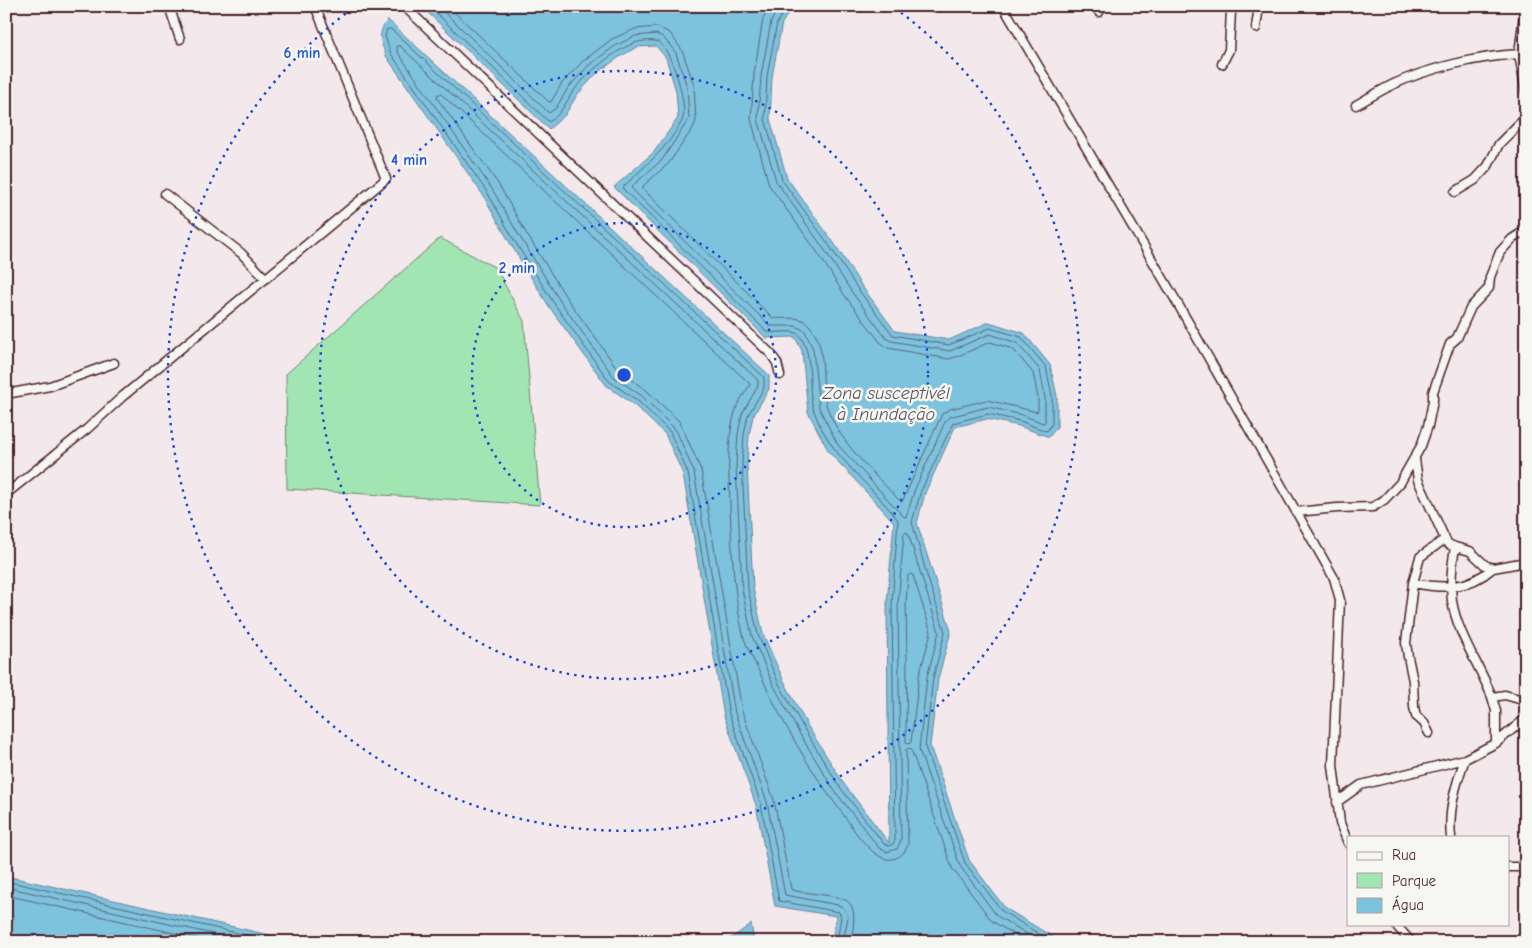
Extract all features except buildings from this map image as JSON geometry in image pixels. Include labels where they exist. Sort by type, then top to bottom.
[{"type":"street","points":[[169,6],[180,39]]},
{"type":"street","points":[[6,494],[88,429],[122,397],[386,179],[315,6]]},
{"type":"street","points":[[404,6],[771,354],[777,363],[780,375]]},
{"type":"street","points":[[1002,6],[1175,299],[1334,578],[1340,600],[1333,765],[1336,802],[1340,823],[1347,840]]},
{"type":"street","points":[[1222,64],[1229,50],[1231,11],[1236,6]]},
{"type":"street","points":[[1253,6],[1259,6],[1256,28]]},
{"type":"street","points":[[1525,6],[1519,54],[1526,92]]},
{"type":"street","points":[[1356,105],[1393,84],[1416,75],[1501,55],[1519,54]]},
{"type":"street","points":[[1455,192],[1475,180],[1488,166],[1499,144],[1526,117]]},
{"type":"street","points":[[165,194],[241,253],[265,278]]},
{"type":"street","points":[[1296,512],[1373,507],[1384,500],[1400,483],[1421,446],[1428,426],[1433,392],[1450,344],[1457,338],[1471,307],[1489,288],[1500,252],[1512,239],[1525,231]]},
{"type":"street","points":[[6,394],[50,386],[114,363]]},
{"type":"street","points":[[1415,459],[1418,480],[1445,539],[1454,547],[1470,551],[1485,565],[1493,568]]},
{"type":"street","points":[[1429,733],[1424,723],[1416,716],[1413,681],[1406,643],[1413,583],[1420,557],[1445,539]]},
{"type":"street","points":[[1454,547],[1451,578],[1452,602],[1462,633],[1492,697],[1496,711],[1496,743]]},
{"type":"street","points":[[1413,583],[1439,588],[1451,588],[1484,575],[1493,568],[1526,562]]},
{"type":"street","points":[[1492,697],[1505,695],[1526,701]]},
{"type":"street","points":[[1336,802],[1361,785],[1465,759],[1496,743],[1526,718]]},
{"type":"street","points":[[1451,836],[1452,805],[1456,784],[1465,759]]},
{"type":"street","points":[[1510,867],[1526,867]]},
{"type":"street","points":[[1397,926],[1411,942]]},
{"type":"green space","points":[[440,238],[496,268],[524,321],[540,505],[287,489],[286,374]]},
{"type":"water","name":"Zona susceptivél à Inundação","points":[[421,6],[793,6],[782,23],[772,77],[770,119],[787,178],[834,243],[861,285],[895,331],[949,340],[989,322],[1024,333],[1050,365],[1057,396],[1057,427],[1049,437],[1019,426],[987,419],[955,427],[925,493],[917,523],[951,631],[938,679],[930,746],[969,860],[1005,908],[1061,942],[832,942],[836,916],[775,906],[756,805],[724,716],[683,474],[665,434],[634,405],[606,385],[550,308],[483,195],[386,56],[381,42],[381,34],[388,20],[769,375],[769,389],[753,416],[749,435],[747,464],[753,588],[763,634],[783,679],[807,725],[844,784],[889,843],[887,603],[894,522],[829,452],[808,412],[802,351],[795,337],[766,338],[614,187],[654,152],[678,118],[676,91],[666,58],[656,46],[637,47],[597,73],[577,95],[565,115],[549,129]]},
{"type":"water","points":[[6,876],[274,936],[275,942],[6,942]]},
{"type":"water","points":[[751,924],[754,942],[726,942]]}]
